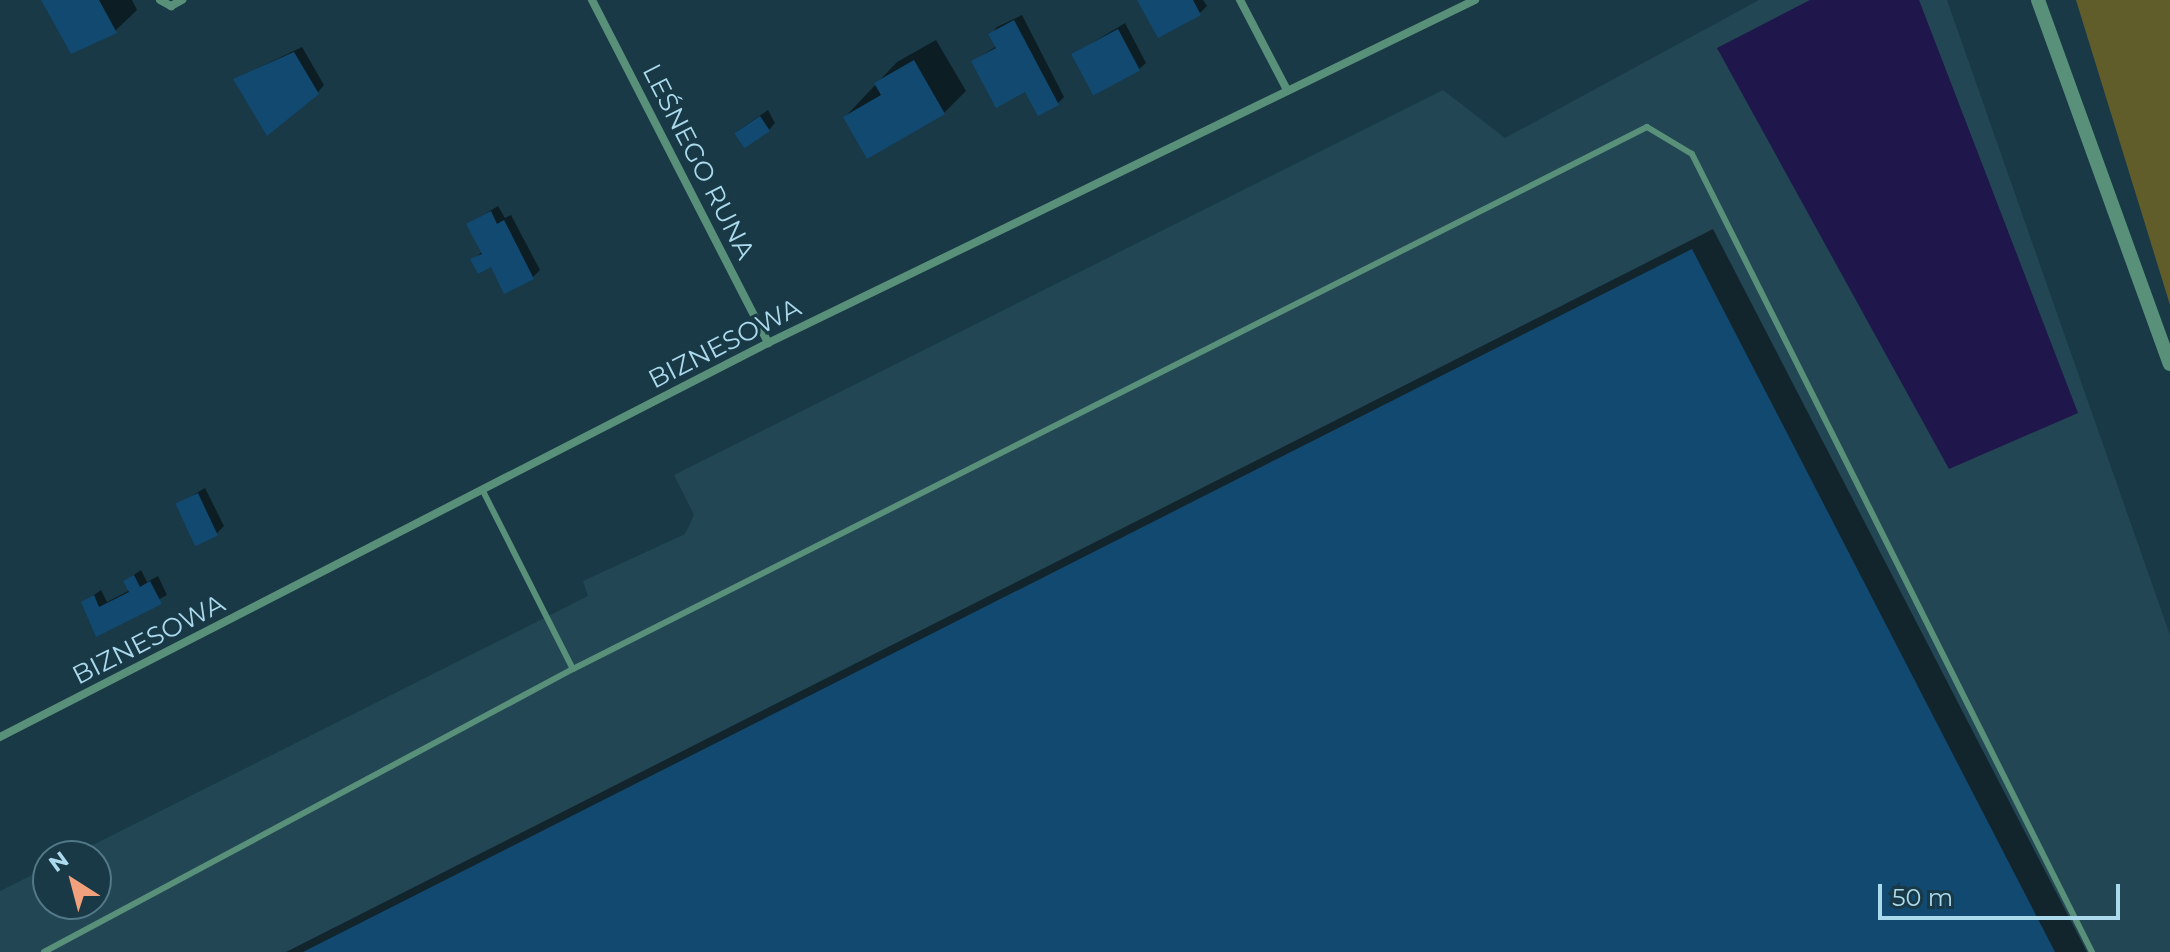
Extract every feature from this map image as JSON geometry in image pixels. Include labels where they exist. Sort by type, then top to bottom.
[{"type":"street","points":[[160,0],[171,6],[182,0]]},
{"type":"street","name":"LEŚNEGO RUNA","points":[[592,0],[768,343]]},
{"type":"street","points":[[1240,0],[1287,90]]},
{"type":"street","name":"BIZNESOWA","points":[[0,737],[484,493],[768,343],[1475,0]]},
{"type":"street","points":[[2038,0],[2170,364]]},
{"type":"lane","points":[[44,952],[573,669],[1647,127],[1692,154],[2092,952]]},
{"type":"lane","points":[[484,493],[573,669]]},
{"type":"shaded area","points":[[1759,0],[1947,0],[2170,635],[2170,952],[0,952],[0,891],[32,875],[32,920],[112,920],[112,840],[103,840],[588,596],[583,581],[685,534],[694,515],[674,475],[1443,90],[1505,138]]},
{"type":"shaded area","points":[[1810,0],[1919,0],[2078,413],[1949,469],[1717,48]]},
{"type":"shaded area","points":[[2076,0],[2170,0],[2170,305]]},
{"type":"building","points":[[41,0],[99,0],[117,33],[71,54]]},
{"type":"building","points":[[1137,0],[1193,0],[1201,15],[1158,38]]},
{"type":"building","points":[[1014,20],[1059,105],[1038,116],[1025,92],[996,108],[971,61],[996,48],[988,34]]},
{"type":"building","points":[[1118,29],[1140,70],[1093,95],[1071,54]]},
{"type":"building","points":[[294,52],[319,94],[267,136],[233,79]]},
{"type":"building","points":[[914,60],[945,114],[867,159],[843,117],[881,95],[874,83]]},
{"type":"building","points":[[760,116],[770,131],[744,148],[734,133]]},
{"type":"building","points":[[491,211],[497,224],[504,220],[534,279],[504,294],[491,267],[478,274],[470,259],[482,254],[466,224]]},
{"type":"building","points":[[1692,249],[2055,952],[303,952]]},
{"type":"building","points":[[198,493],[218,536],[195,546],[175,504]]},
{"type":"building","points":[[134,575],[140,587],[150,581],[162,604],[96,637],[81,602],[94,595],[99,607],[129,592],[123,581]]}]
